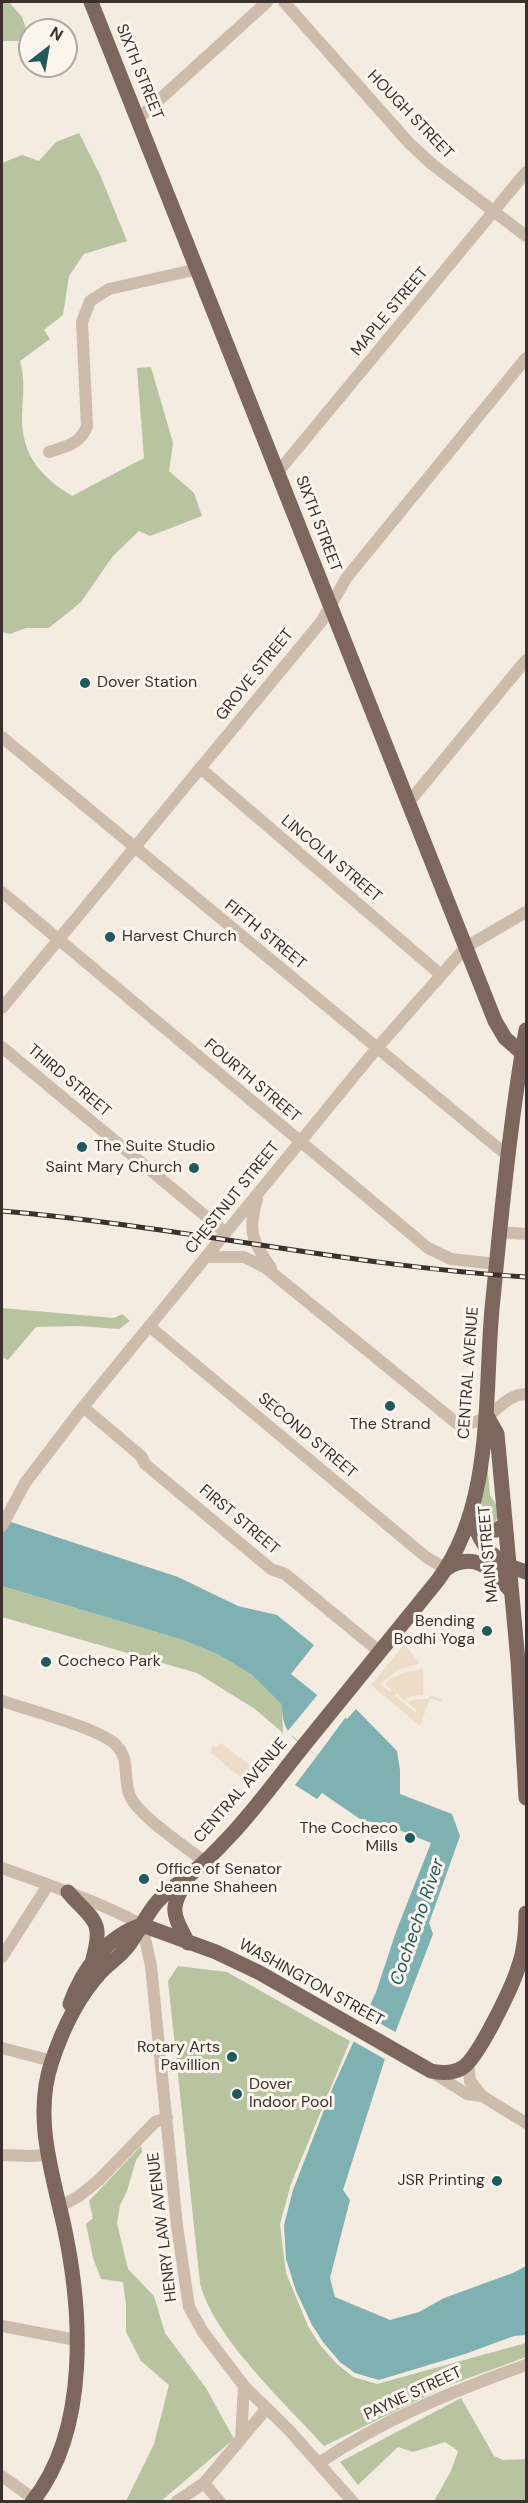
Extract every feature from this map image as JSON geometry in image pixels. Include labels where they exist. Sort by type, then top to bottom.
[{"type":"main road","name":"SIXTH STREET","points":[[91,2],[495,1021],[505,1038],[524,1054]]},
{"type":"main road","name":"CENTRAL AVENUE","points":[[69,2017],[101,1972],[126,1949],[158,1900],[192,1873],[241,1823],[380,1652],[446,1569],[471,1516],[487,1416],[487,1380],[496,1264],[526,1030]]},
{"type":"main road","name":"MAIN STREET","points":[[487,1416],[497,1434],[525,1744],[526,1798]]},
{"type":"main road","points":[[471,1516],[479,1541],[508,1566],[526,1572]]},
{"type":"main road","points":[[476,1531],[497,1530],[504,1524]]},
{"type":"main road","points":[[446,1569],[457,1562],[479,1563],[495,1573],[510,1590]]},
{"type":"main road","points":[[188,1943],[174,1917],[177,1899],[192,1873]]},
{"type":"main road","points":[[68,1892],[96,1924],[99,1935],[92,1962]]},
{"type":"main road","points":[[430,2071],[455,2071],[468,2064],[523,1966],[526,1913]]},
{"type":"main road","name":"CENTRAL AVENUE","points":[[33,2501],[51,2472],[65,2439],[74,2392],[76,2340],[73,2278],[47,2155],[44,2100],[52,2061],[69,2017],[76,1987],[92,1962],[118,1936],[142,1925]]},
{"type":"main road","name":"WASHINGTON STREET","points":[[142,1925],[216,1952],[260,1972],[430,2071]]},
{"type":"street","points":[[138,118],[267,2]]},
{"type":"street","name":"HOUGH STREET","points":[[284,2],[410,144],[433,165],[526,236]]},
{"type":"street","name":"MAPLE STREET","points":[[278,472],[526,172]]},
{"type":"street","points":[[49,452],[71,446],[85,434],[87,426],[82,322],[90,302],[109,289],[198,269]]},
{"type":"street","name":"GROVE STREET","points":[[2,1008],[321,622],[347,577],[526,357]]},
{"type":"street","points":[[409,802],[526,660]]},
{"type":"street","name":"FIFTH STREET","points":[[2,737],[509,1157]]},
{"type":"street","name":"LINCOLN STREET","points":[[200,768],[440,974]]},
{"type":"street","name":"FOURTH STREET","points":[[2,892],[413,1237],[440,1255],[451,1259],[496,1264]]},
{"type":"street","name":"CHESTNUT STREET","points":[[2,1526],[25,1483],[82,1407],[300,1142],[372,1044],[466,947],[523,917]]},
{"type":"street","name":"THIRD STREET","points":[[2,1047],[226,1233]]},
{"type":"street","points":[[258,1193],[251,1217],[252,1237],[275,1274]]},
{"type":"street","points":[[500,1232],[526,1234]]},
{"type":"street","points":[[207,1257],[244,1257],[258,1262],[459,1425],[471,1424],[487,1416],[508,1398],[526,1394]]},
{"type":"street","name":"SECOND STREET","points":[[149,1326],[426,1557],[446,1569]]},
{"type":"street","name":"FIRST STREET","points":[[82,1407],[134,1449],[145,1464],[271,1569],[285,1574],[380,1652]]},
{"type":"street","points":[[2,1701],[97,1733],[116,1745],[126,1762],[131,1798],[147,1816],[204,1861]]},
{"type":"street","name":"WASHINGTON STREET","points":[[2,1868],[68,1892],[142,1925]]},
{"type":"street","points":[[2,1957],[48,1885]]},
{"type":"street","name":"HENRY LAW AVENUE","points":[[142,1925],[151,1966],[179,2247],[189,2307],[203,2332],[244,2386],[319,2463],[353,2502]]},
{"type":"street","points":[[2,2048],[52,2061]]},
{"type":"street","points":[[468,2064],[470,2081],[482,2096]]},
{"type":"street","name":"WASHINGTON STREET","points":[[430,2071],[467,2094],[482,2096],[526,2123]]},
{"type":"street","points":[[59,2207],[90,2188],[155,2122],[167,2118]]},
{"type":"street","points":[[2,2155],[10,2157],[47,2155]]},
{"type":"street","points":[[2,2326],[76,2340]]},
{"type":"street","name":"PAYNE STREET","points":[[319,2463],[359,2438],[453,2391],[526,2365]]},
{"type":"street","points":[[242,2439],[244,2386]]},
{"type":"street","points":[[176,2502],[204,2483],[267,2409]]},
{"type":"street","points":[[2,2476],[33,2501]]},
{"type":"street","points":[[204,2483],[220,2502]]},
{"type":"green space","points":[[2,2],[9,2],[22,18],[18,18],[18,41],[2,41]]},
{"type":"green space","points":[[79,133],[101,177],[127,241],[84,254],[69,276],[63,315],[44,330],[50,339],[20,361],[23,384],[22,421],[26,446],[36,466],[52,482],[72,496],[144,458],[137,368],[151,367],[173,443],[169,471],[194,493],[202,516],[150,536],[139,531],[113,556],[81,602],[49,628],[26,628],[10,634],[2,632],[2,163],[22,155],[39,161],[56,142]]},
{"type":"green space","points":[[2,1308],[114,1318],[122,1314],[130,1321],[119,1329],[80,1326],[36,1327],[8,1360],[2,1357]]},
{"type":"green space","points":[[487,1462],[490,1495],[497,1506],[498,1517],[495,1523],[482,1522],[478,1515]]},
{"type":"green space","points":[[2,1586],[183,1640],[219,1655],[252,1675],[282,1705],[283,1733],[255,1709],[197,1673],[2,1617]]},
{"type":"green space","points":[[178,1966],[227,1972],[350,2041],[291,2184],[280,2224],[286,2273],[308,2326],[320,2345],[337,2364],[353,2377],[377,2384],[526,2343],[526,2357],[447,2386],[324,2446],[271,2390],[220,2325],[208,2304],[200,2283],[168,1981]]},
{"type":"green space","points":[[141,2146],[142,2152],[136,2160],[127,2191],[120,2205],[117,2223],[128,2269],[154,2296],[165,2333],[206,2388],[234,2439],[161,2501],[126,2501],[154,2444],[169,2385],[141,2361],[126,2332],[123,2282],[101,2279],[93,2258],[86,2224],[93,2218],[89,2201]]},
{"type":"green space","points":[[461,2398],[494,2456],[503,2460],[526,2459],[526,2501],[434,2501],[451,2471],[458,2451],[445,2442],[413,2452],[398,2447],[358,2485],[340,2462]]},
{"type":"shaded area","points":[[413,1634],[407,1648],[420,1663],[398,1670],[380,1684],[390,1692],[392,1690],[385,1684],[390,1679],[406,1672],[423,1669],[423,1695],[411,1696],[404,1700],[397,1694],[395,1696],[416,1713],[416,1710],[407,1702],[428,1699],[431,1695],[443,1700],[442,1702],[430,1698],[420,1726],[371,1685]]},
{"type":"shaded area","points":[[221,1743],[259,1773],[249,1784],[211,1753],[212,1746],[217,1747]]},
{"type":"water","name":"Cochecho River","points":[[2,1519],[178,1577],[238,1606],[277,1615],[314,1645],[291,1674],[347,1719],[356,1709],[397,1751],[400,1794],[452,1814],[460,1836],[429,1923],[433,1934],[384,2062],[343,2190],[350,2200],[330,2278],[335,2297],[390,2320],[419,2312],[444,2298],[526,2266],[526,2335],[514,2336],[465,2354],[379,2380],[355,2373],[340,2362],[312,2325],[296,2291],[286,2259],[284,2225],[293,2190],[333,2087],[376,1992],[397,1929],[431,1843],[382,1823],[363,1821],[322,1793],[317,1799],[295,1785],[317,1756],[287,1730],[282,1705],[252,1675],[219,1655],[183,1640],[2,1586]]},
{"type":"pier","points":[[319,1693],[347,1715],[351,1710],[317,1756],[287,1732]]},
{"type":"pier","points":[[363,2014],[399,2034],[388,2061],[351,2040]]},
{"type":"railway","points":[[2,1211],[133,1226],[394,1264],[526,1277]]},
{"type":"place","name":"Dover Station","points":[[85,683]]},
{"type":"place","name":"Harvest Church","points":[[110,937]]},
{"type":"place","name":"The Suite Studio","points":[[82,1147]]},
{"type":"place","name":"Saint Mary Church","points":[[194,1168]]},
{"type":"place","name":"The Strand","points":[[390,1406]]},
{"type":"place","name":"Bending Bodhi Yoga","points":[[487,1631]]},
{"type":"place","name":"Cocheco Park","points":[[46,1662]]},
{"type":"place","name":"The Cocheco Mills","points":[[410,1838]]},
{"type":"place","name":"Office of Senator Jeanne Shaheen","points":[[144,1879]]},
{"type":"place","name":"Rotary Arts Pavillion","points":[[232,2057]]},
{"type":"place","name":"Dover Indoor Pool","points":[[237,2094]]},
{"type":"place","name":"JSR Printing","points":[[497,2181]]}]
